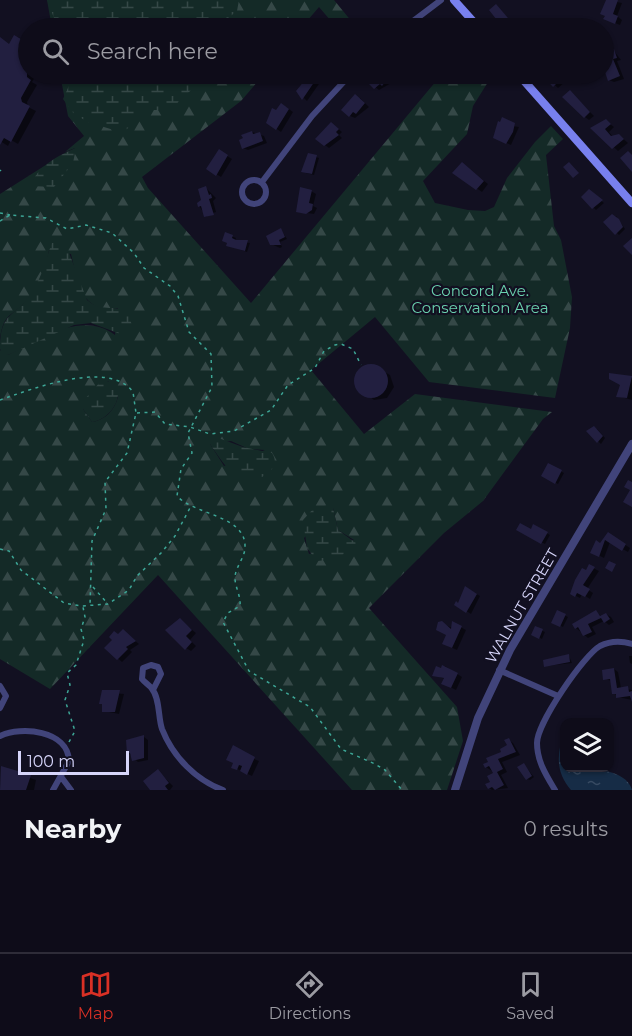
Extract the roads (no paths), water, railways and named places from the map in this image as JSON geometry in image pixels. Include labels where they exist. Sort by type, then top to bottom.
[{"type":"main road","points":[[454,0],[469,18]]},
{"type":"main road","points":[[527,84],[632,203]]},
{"type":"street","points":[[417,18],[441,0]]},
{"type":"street","points":[[262,182],[312,116],[342,84]]},
{"type":"street","name":"WALNUT STREET","points":[[454,790],[478,718],[499,670],[632,444]]},
{"type":"street","points":[[555,790],[541,767],[537,742],[541,725],[558,696],[590,655],[600,646],[615,642],[632,644]]},
{"type":"street","points":[[499,670],[558,696]]},
{"type":"street","points":[[0,686],[6,696],[4,705],[0,708]]},
{"type":"street","points":[[153,690],[162,729],[173,749],[185,766],[200,778],[223,790]]},
{"type":"street","points":[[0,736],[10,731],[28,729],[47,735],[64,748],[69,761],[62,778],[53,790]]},
{"type":"street","points":[[62,778],[72,790]]},
{"type":"water","points":[[561,772],[610,772],[622,777],[632,790],[571,790]]},
{"type":"park label","name":"Concord Ave. Conservation Area","points":[[480,300]]}]
